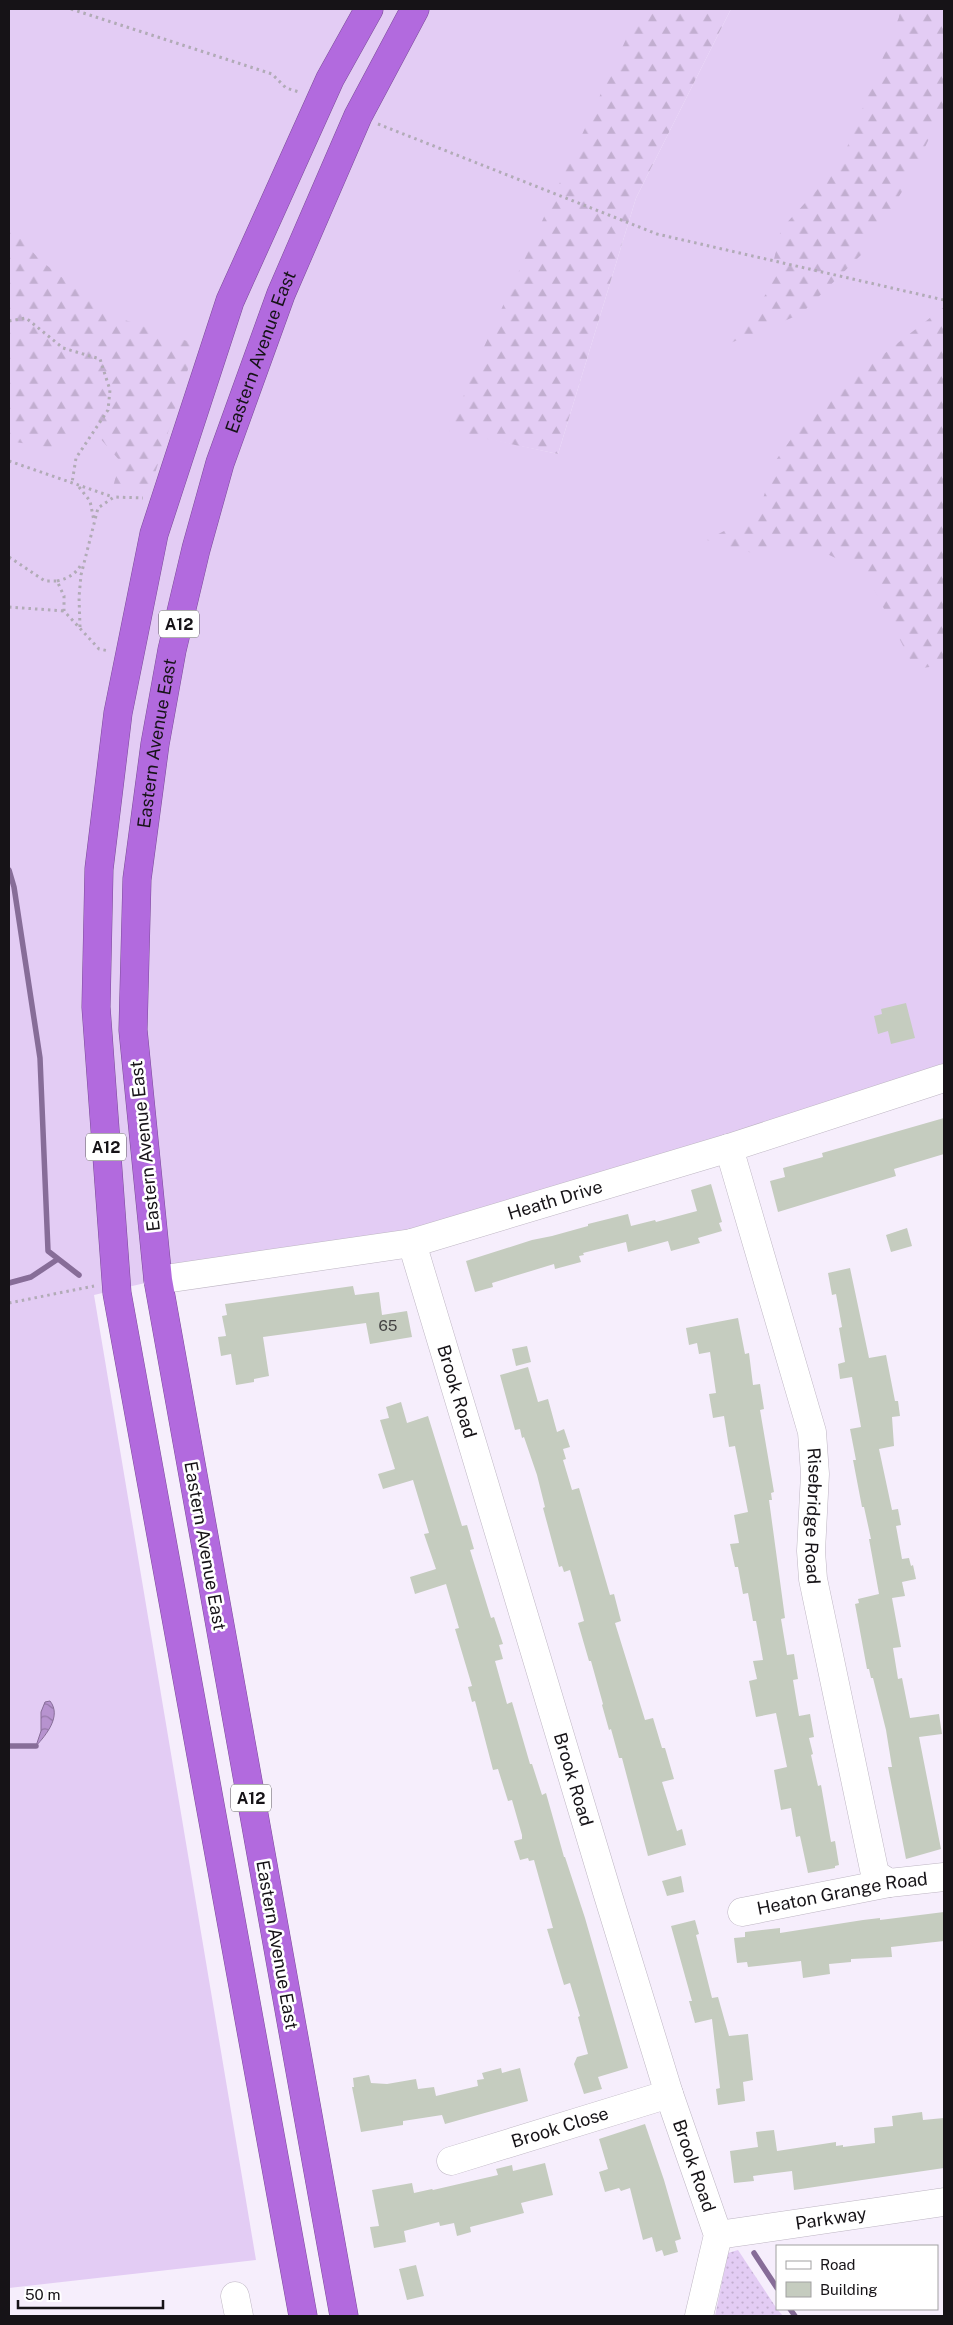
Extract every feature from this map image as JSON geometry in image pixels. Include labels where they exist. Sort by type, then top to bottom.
[{"type":"highway","name":"Eastern Avenue East","points":[[303,2316],[116,1282],[96,1007],[99,869],[118,713],[154,534],[230,301],[320,100],[369,9]]},
{"type":"highway","name":"Eastern Avenue East","points":[[344,2316],[158,1280],[133,1030],[137,879],[155,744],[172,650],[220,463],[281,294],[358,116],[414,9]]},
{"type":"street","name":"Heath Drive","points":[[158,1280],[412,1243],[729,1148],[944,1078]]},
{"type":"street","name":"Risebridge Road","points":[[729,1148],[812,1432],[815,1474],[811,1551],[812,1580],[875,1874],[889,1883]]},
{"type":"street","name":"Brook Road","points":[[412,1243],[669,2094],[718,2234],[699,2316]]},
{"type":"street","name":"Heaton Grange Road","points":[[742,1912],[889,1883],[944,1877]]},
{"type":"street","name":"Brook Close","points":[[451,2161],[669,2094]]},
{"type":"street","name":"Parkway","points":[[718,2234],[944,2202]]},
{"type":"path","points":[[70,9],[272,74],[286,88],[320,100]]},
{"type":"path","points":[[358,116],[657,234],[944,300]]},
{"type":"path","points":[[9,321],[26,318],[63,348],[100,359],[110,390],[108,410],[76,458],[72,483]]},
{"type":"path","points":[[9,461],[114,498],[166,498]]},
{"type":"path","points":[[78,486],[90,502],[94,524]]},
{"type":"path","points":[[80,627],[79,597],[84,558],[98,508],[114,498]]},
{"type":"path","points":[[9,557],[45,581],[57,581],[67,578],[77,571],[84,558]]},
{"type":"path","points":[[57,581],[64,596],[64,611]]},
{"type":"path","points":[[9,607],[64,611],[99,649],[129,656]]},
{"type":"path","points":[[9,1303],[116,1282]]},
{"type":"green space","points":[[9,9],[641,9],[450,430],[558,454],[636,198],[731,9],[944,9],[944,1078],[412,1243],[158,1280],[94,1295],[256,2260],[9,2288]]},
{"type":"green space","points":[[640,9],[731,9],[636,198],[558,454],[449,431],[483,349]]},
{"type":"green space","points":[[899,9],[944,9],[944,108],[907,184],[861,255],[801,314],[728,344],[766,294],[781,229],[840,165],[899,17]]},
{"type":"green space","points":[[9,226],[40,260],[110,315],[196,344],[150,489],[113,487],[120,461],[84,420],[59,449],[9,441]]},
{"type":"green space","points":[[944,307],[944,665],[915,669],[865,572],[806,544],[759,555],[707,540],[758,513],[776,460],[812,410]]},
{"type":"green space","points":[[738,2250],[776,2310],[783,2316],[715,2316],[728,2253]]},
{"type":"water","points":[[50,1701],[54,1713],[53,1719],[48,1731],[36,1746],[41,1731],[41,1712],[45,1702]]},
{"type":"building","points":[[906,1003],[915,1038],[891,1044],[888,1031],[878,1034],[874,1016],[882,1014],[881,1009]]},
{"type":"building","points":[[944,1118],[944,1154],[894,1169],[896,1176],[778,1212],[770,1181],[785,1177],[783,1168],[823,1157],[822,1153]]},
{"type":"building","points":[[711,1184],[722,1222],[719,1223],[722,1231],[698,1238],[700,1243],[671,1251],[668,1241],[628,1252],[626,1242],[583,1253],[584,1255],[579,1256],[581,1262],[555,1269],[554,1264],[492,1283],[493,1287],[475,1292],[466,1261],[532,1240],[628,1214],[631,1226],[655,1220],[656,1222],[697,1211],[691,1190]]},
{"type":"building","points":[[907,1228],[912,1246],[891,1252],[886,1235]]},
{"type":"building","points":[[850,1268],[869,1358],[886,1355],[895,1401],[898,1401],[900,1416],[892,1417],[894,1446],[879,1449],[892,1510],[898,1509],[901,1525],[896,1526],[902,1559],[909,1558],[911,1566],[913,1565],[916,1579],[902,1582],[905,1596],[892,1598],[901,1647],[893,1648],[898,1679],[902,1678],[910,1718],[939,1714],[942,1734],[919,1737],[941,1849],[906,1859],[888,1767],[892,1767],[886,1730],[873,1678],[871,1678],[869,1669],[867,1669],[855,1604],[859,1603],[858,1599],[879,1594],[869,1539],[871,1539],[864,1507],[862,1507],[853,1460],[856,1460],[850,1429],[861,1427],[852,1377],[840,1379],[838,1364],[845,1362],[839,1328],[842,1327],[836,1294],[832,1295],[828,1273]]},
{"type":"building","points":[[353,1286],[355,1295],[379,1292],[382,1315],[407,1311],[412,1337],[370,1344],[366,1323],[263,1337],[269,1376],[254,1379],[254,1382],[236,1385],[231,1354],[221,1356],[218,1337],[226,1336],[222,1316],[227,1315],[225,1304]]},
{"type":"building","points":[[738,1318],[745,1354],[749,1353],[753,1385],[760,1384],[764,1409],[760,1410],[774,1492],[771,1493],[772,1500],[769,1500],[785,1618],[781,1619],[787,1655],[794,1654],[798,1679],[793,1680],[799,1716],[810,1714],[814,1737],[809,1738],[813,1754],[811,1755],[818,1786],[821,1785],[831,1842],[835,1841],[839,1865],[835,1866],[835,1868],[808,1873],[800,1836],[796,1837],[791,1808],[781,1810],[774,1770],[787,1767],[776,1713],[756,1717],[749,1681],[757,1679],[753,1661],[763,1660],[756,1621],[753,1621],[748,1593],[743,1594],[738,1567],[735,1567],[730,1544],[739,1543],[734,1515],[748,1512],[735,1446],[729,1447],[724,1416],[713,1418],[709,1394],[716,1393],[710,1352],[699,1354],[697,1343],[689,1345],[686,1328]]},
{"type":"building","points":[[527,1346],[531,1362],[516,1366],[512,1349]]},
{"type":"building","points":[[528,1367],[538,1402],[548,1399],[557,1432],[564,1429],[570,1447],[563,1449],[566,1459],[563,1460],[572,1490],[579,1488],[610,1595],[614,1594],[621,1621],[615,1623],[645,1720],[653,1718],[662,1748],[665,1748],[674,1779],[662,1782],[677,1831],[682,1829],[686,1845],[648,1856],[622,1758],[619,1758],[611,1729],[609,1730],[591,1661],[589,1661],[578,1623],[584,1621],[570,1570],[564,1572],[562,1566],[559,1567],[543,1508],[545,1507],[537,1475],[524,1437],[522,1438],[520,1429],[515,1430],[500,1375]]},
{"type":"building","points":[[401,1402],[407,1423],[428,1416],[462,1526],[467,1525],[474,1549],[470,1550],[491,1618],[494,1617],[503,1644],[499,1645],[503,1659],[495,1661],[507,1704],[512,1702],[530,1764],[532,1764],[542,1795],[546,1793],[564,1857],[585,1918],[628,2068],[598,2077],[602,2089],[584,2094],[574,2064],[577,2057],[588,2054],[578,2017],[580,2016],[570,1983],[564,1985],[547,1929],[553,1928],[534,1860],[529,1861],[528,1858],[520,1860],[514,1841],[522,1839],[522,1835],[512,1800],[508,1801],[498,1769],[493,1770],[475,1701],[472,1702],[468,1687],[472,1686],[455,1629],[459,1628],[446,1584],[415,1594],[410,1577],[436,1569],[424,1534],[429,1533],[413,1480],[383,1489],[378,1474],[395,1469],[380,1420],[389,1418],[386,1407]]},
{"type":"building","points":[[681,1876],[684,1892],[667,1896],[662,1881]]},
{"type":"building","points":[[944,1912],[944,1941],[891,1947],[892,1957],[851,1959],[851,1962],[829,1964],[830,1974],[803,1978],[801,1961],[748,1967],[747,1962],[737,1963],[734,1938],[745,1937],[745,1932],[780,1928],[780,1933],[863,1920],[880,1918],[880,1920]]},
{"type":"building","points":[[695,1920],[699,1934],[696,1935],[712,1998],[718,1997],[729,2036],[748,2034],[753,2080],[743,2082],[745,2101],[718,2105],[716,2089],[720,2088],[712,2019],[695,2023],[689,2001],[692,2001],[671,1926]]},
{"type":"building","points":[[501,2068],[502,2073],[520,2068],[528,2101],[445,2124],[442,2115],[403,2121],[403,2125],[361,2132],[352,2087],[354,2087],[353,2078],[369,2075],[371,2083],[387,2084],[416,2079],[418,2089],[434,2087],[436,2096],[478,2086],[477,2080],[484,2079],[482,2073]]},
{"type":"building","points":[[922,2112],[923,2120],[944,2118],[944,2168],[794,2190],[792,2171],[753,2176],[754,2181],[734,2183],[730,2151],[758,2147],[756,2132],[774,2130],[777,2151],[836,2142],[836,2146],[843,2145],[843,2147],[875,2143],[874,2128],[893,2126],[892,2116]]},
{"type":"building","points":[[645,2124],[681,2239],[675,2241],[678,2252],[664,2256],[662,2250],[656,2252],[652,2237],[643,2240],[630,2188],[621,2191],[619,2188],[605,2192],[599,2172],[608,2169],[599,2139]]},
{"type":"building","points":[[545,2163],[553,2195],[521,2203],[524,2213],[470,2227],[471,2232],[457,2236],[454,2223],[440,2226],[439,2222],[404,2231],[406,2242],[374,2248],[370,2227],[379,2226],[372,2190],[412,2183],[414,2193],[498,2175],[496,2169],[512,2165],[513,2171]]},
{"type":"building","points":[[416,2265],[424,2296],[407,2300],[399,2269]]},
{"type":"waterway","points":[[9,870],[14,887],[40,1058],[48,1251],[79,1275]]},
{"type":"waterway","points":[[9,1283],[31,1277],[58,1259]]},
{"type":"waterway","points":[[9,1746],[36,1746]]},
{"type":"waterway","points":[[754,2253],[776,2286]]},
{"type":"waterway","points":[[791,2310],[795,2316]]}]
